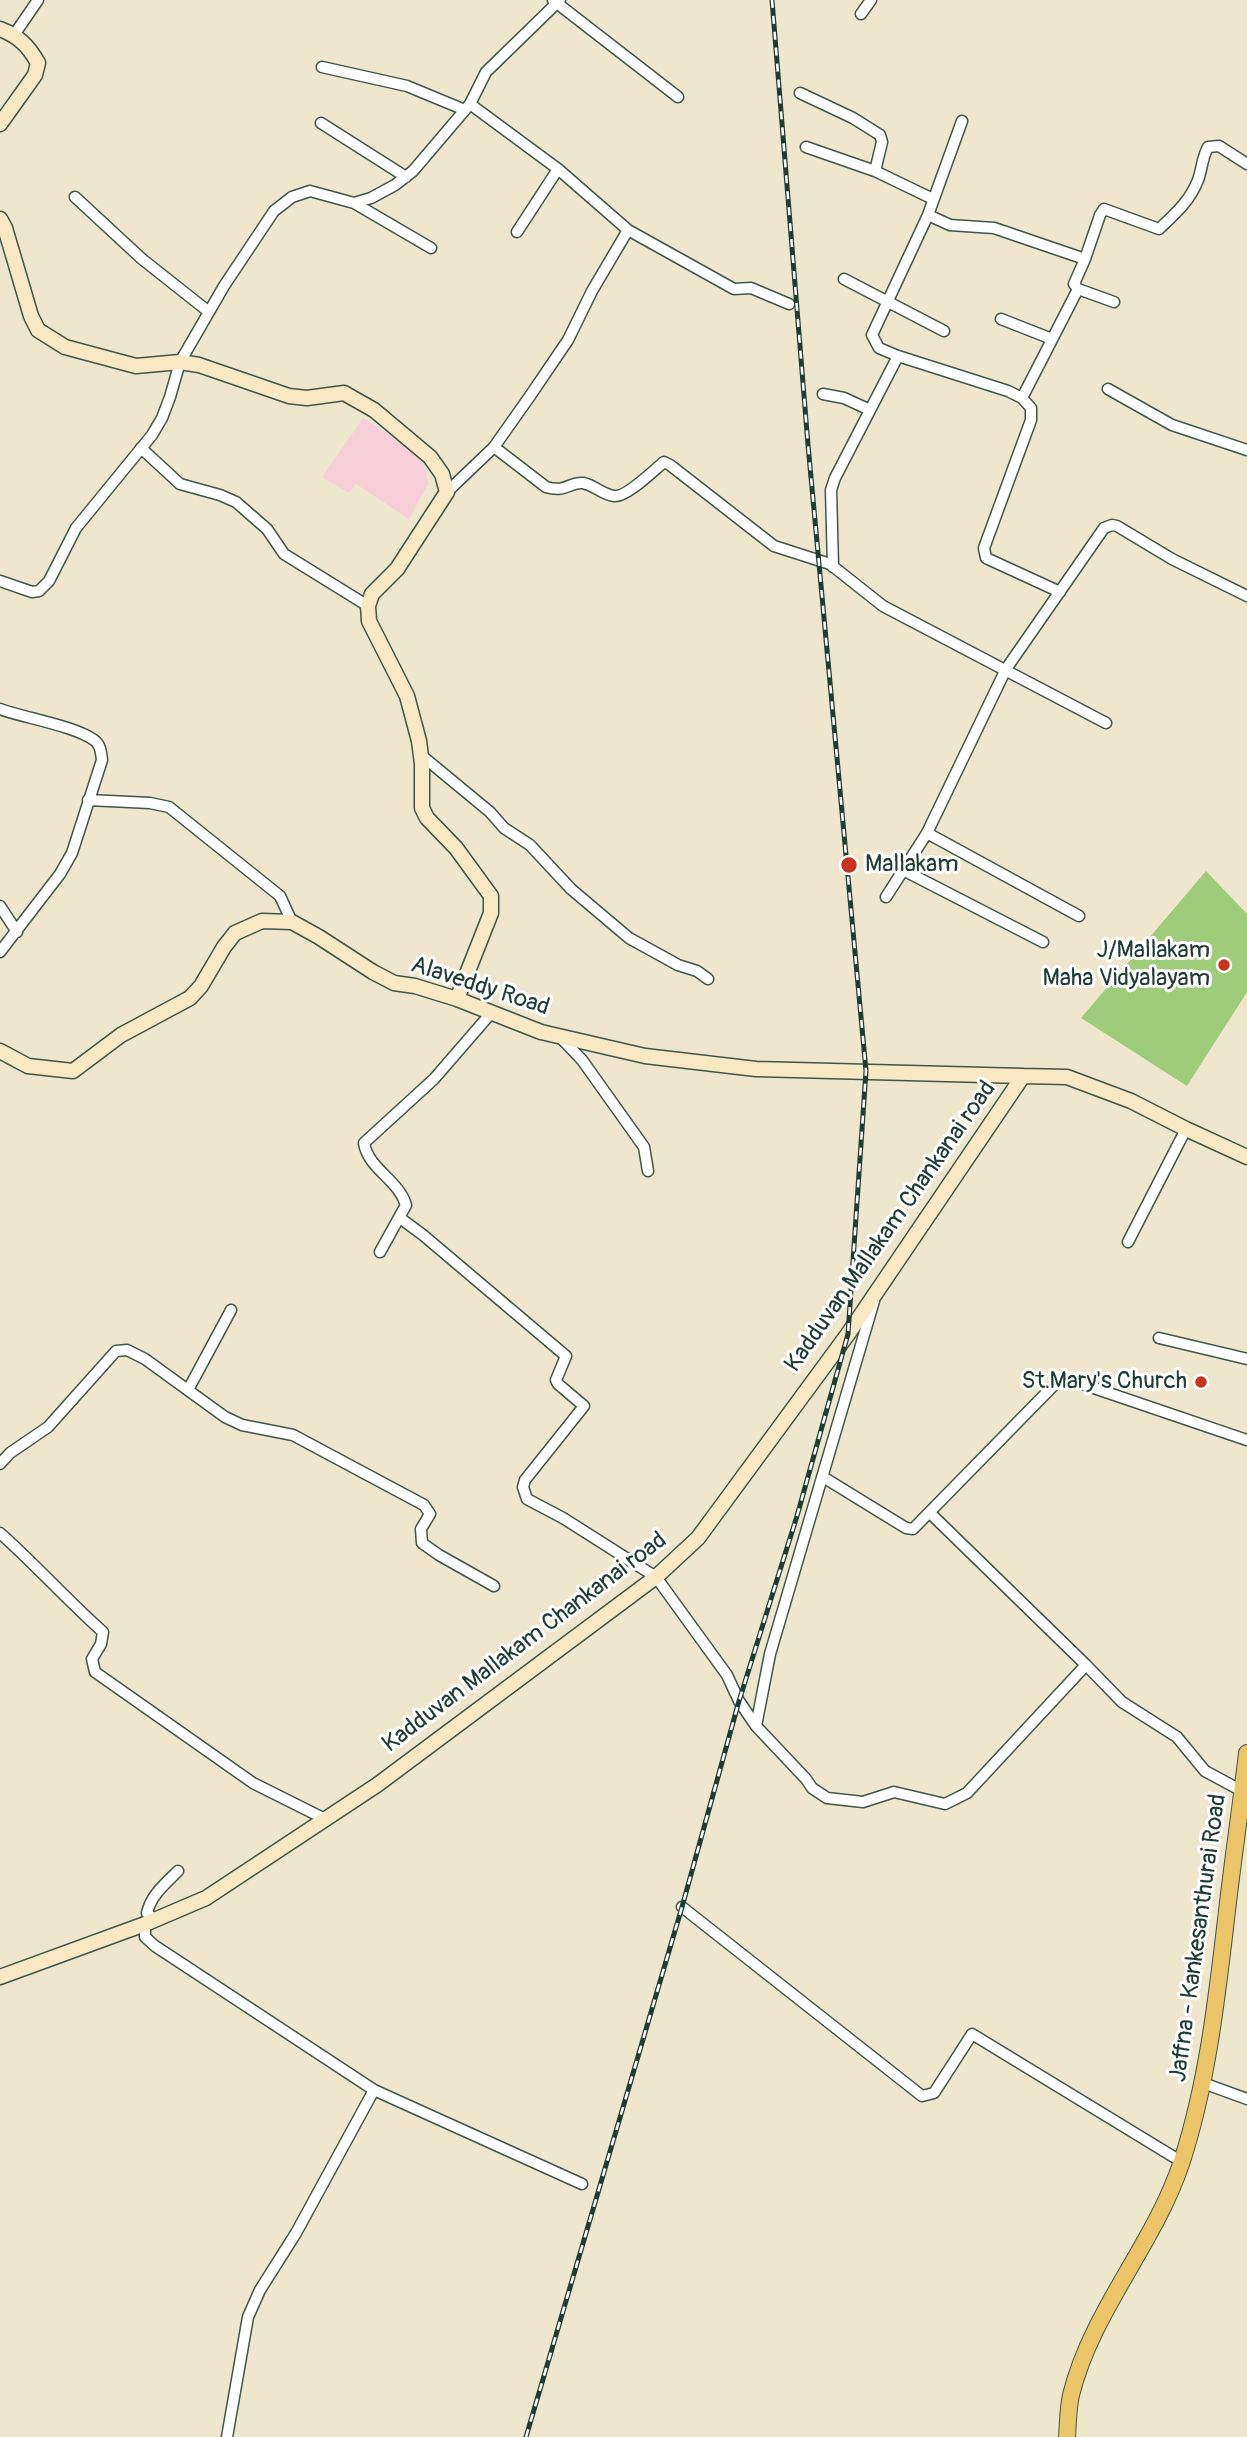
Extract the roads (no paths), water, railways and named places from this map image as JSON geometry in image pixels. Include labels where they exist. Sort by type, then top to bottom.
[{"type":"main road","name":"Jaffna - Kankesanthurai Road","points":[[1068,2437],[1070,2398],[1079,2369],[1091,2340],[1165,2206],[1182,2162],[1203,2083],[1243,1818],[1242,1791],[1247,1753]]},
{"type":"street","points":[[0,124],[35,75],[38,62],[30,47],[7,32],[38,0]]},
{"type":"street","points":[[862,14],[871,0]]},
{"type":"street","points":[[354,203],[370,198],[406,177],[468,107],[486,72],[557,1],[677,97]]},
{"type":"street","points":[[322,67],[407,86],[468,107],[558,169],[628,230],[734,289],[751,288],[789,304]]},
{"type":"street","points":[[800,93],[853,118],[880,135],[882,142],[874,172]]},
{"type":"street","points":[[962,121],[928,215],[872,335],[879,348],[1008,391],[1022,398],[1031,408],[1031,420],[984,548],[986,558],[1060,593]]},
{"type":"street","points":[[321,123],[406,177]]},
{"type":"street","points":[[1114,302],[1078,289],[1074,284],[1104,209],[1158,229],[1185,205],[1199,179],[1201,159],[1208,147],[1219,146],[1247,164]]},
{"type":"street","points":[[806,147],[874,172],[933,199]]},
{"type":"street","points":[[517,232],[558,169]]},
{"type":"street","points":[[0,581],[33,592],[43,589],[50,581],[76,528],[162,418],[180,362],[209,312],[274,211],[292,197],[310,191],[354,203],[431,248]]},
{"type":"street","points":[[75,197],[142,259],[209,312]]},
{"type":"street","points":[[928,215],[950,225],[994,228],[1085,259]]},
{"type":"street","points":[[0,219],[5,228],[30,316],[38,330],[65,347],[136,366],[180,362],[199,365],[289,396],[307,398],[344,393],[374,410],[430,457],[442,474],[447,492]]},
{"type":"street","points":[[457,999],[491,913],[491,896],[422,808],[421,755],[407,696],[369,621],[368,606],[372,594],[397,569],[447,492],[494,447],[568,340],[592,291],[628,230]]},
{"type":"street","points":[[844,279],[944,331]]},
{"type":"street","points":[[1022,398],[1078,289]]},
{"type":"street","points":[[1001,319],[1052,339]]},
{"type":"street","points":[[833,567],[831,490],[898,356]]},
{"type":"street","points":[[1108,389],[1172,425],[1247,450]]},
{"type":"street","points":[[823,394],[844,398],[870,410]]},
{"type":"street","points":[[494,447],[546,487],[556,490],[579,483],[613,496],[622,496],[663,462],[670,465],[774,546],[833,567],[883,606],[1106,723]]},
{"type":"street","points":[[141,448],[180,484],[236,502],[267,529],[284,554],[368,606]]},
{"type":"street","points":[[886,897],[927,833],[1006,669],[1098,534],[1112,525],[1172,559],[1247,596]]},
{"type":"street","points":[[0,709],[95,741],[101,748],[102,760],[72,853],[60,874],[0,951]]},
{"type":"street","points":[[421,755],[490,812],[504,828],[530,845],[571,889],[629,938],[708,979]]},
{"type":"street","points":[[0,1051],[28,1066],[73,1071],[121,1035],[175,1007],[196,992],[234,933],[262,921],[292,922],[280,896],[169,807],[150,803],[88,800]]},
{"type":"street","points":[[927,833],[1079,916]]},
{"type":"street","points":[[903,870],[1043,942]]},
{"type":"street","points":[[0,906],[17,932]]},
{"type":"street","name":"Alaveddy Road","points":[[292,922],[394,983],[415,986],[457,999],[561,1038],[645,1056],[756,1069],[1023,1076]]},
{"type":"street","points":[[380,1252],[406,1205],[403,1196],[370,1160],[365,1143],[434,1079],[492,1012]]},
{"type":"street","points":[[561,1038],[582,1060],[644,1147],[648,1171]]},
{"type":"street","name":"Kadduvan Mallakam Chankanai road","points":[[2,1974],[150,1922],[206,1898],[377,1785],[656,1577],[698,1538],[878,1291],[1023,1076],[1067,1077],[1131,1101],[1247,1157]]},
{"type":"street","points":[[1128,1242],[1186,1129]]},
{"type":"street","points":[[400,1218],[566,1356],[556,1380],[584,1406],[525,1480],[523,1487],[527,1499],[563,1517],[656,1577],[727,1675],[739,1701],[756,1726],[812,1788],[827,1798],[863,1802],[894,1792],[945,1804],[967,1793],[1086,1665]]},
{"type":"street","points":[[756,1726],[770,1654],[878,1291]]},
{"type":"street","points":[[188,1390],[231,1310]]},
{"type":"street","points":[[1159,1338],[1247,1359]]},
{"type":"street","points":[[0,1464],[10,1452],[48,1427],[116,1351],[127,1350],[145,1359],[225,1417],[242,1424],[293,1435],[424,1505],[430,1514],[421,1529],[422,1543],[494,1586]]},
{"type":"street","points":[[823,1477],[906,1528],[913,1529],[1046,1390],[1058,1381],[1071,1381],[1088,1386],[1247,1440]]},
{"type":"street","points":[[930,1513],[1122,1702],[1177,1737],[1205,1771],[1242,1791]]},
{"type":"street","points":[[0,1533],[103,1632],[101,1644],[92,1659],[95,1672],[253,1783],[325,1819]]},
{"type":"street","points":[[178,1871],[153,1895],[149,1904],[147,1913],[150,1922],[145,1937],[155,1946],[374,2090],[582,2184]]},
{"type":"street","points":[[682,1907],[922,2096],[934,2093],[972,2034],[1182,2162]]},
{"type":"street","points":[[1203,2083],[1247,2099]]},
{"type":"street","points":[[227,2437],[248,2317],[260,2290],[296,2233],[374,2090]]},
{"type":"railway","points":[[526,2437],[848,1334],[866,1071],[808,445],[772,0]]},
{"type":"place","name":"Mallakam","points":[[849,865]]},
{"type":"place","name":"J/Mallakam Maha Vidyalayam","points":[[1224,965]]},
{"type":"place","name":"St.Mary's Church","points":[[1201,1382]]}]
